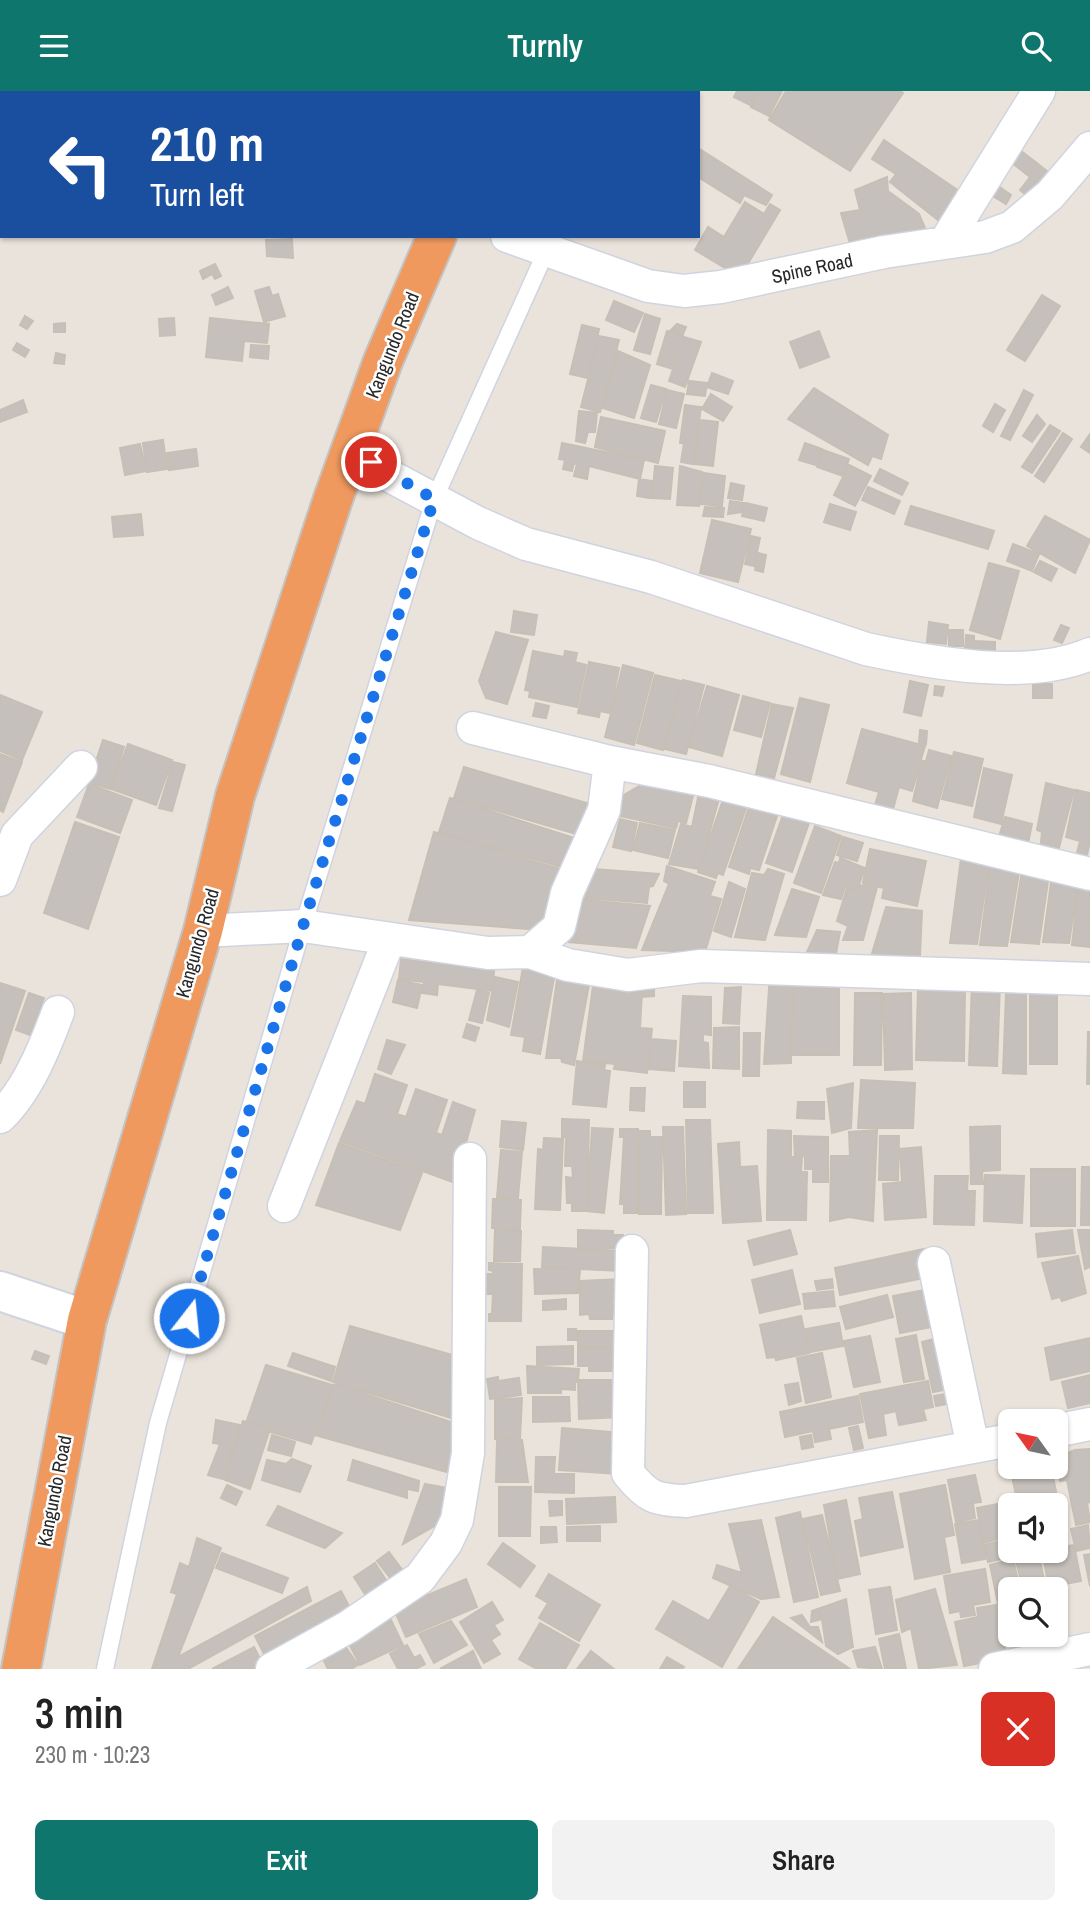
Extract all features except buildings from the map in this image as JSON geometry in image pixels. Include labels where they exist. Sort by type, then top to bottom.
[{"type":"highway","name":"Kangundo Road","points":[[21,1669],[87,1320],[203,931],[235,796],[383,361],[436,238]]},
{"type":"main road","points":[[0,1291],[87,1320]]},
{"type":"street","points":[[946,241],[1039,91]]},
{"type":"street","name":"Spine Road","points":[[519,238],[550,243],[649,286],[684,291],[721,287],[946,241],[985,237],[1012,227],[1050,195],[1090,148]]},
{"type":"street","points":[[352,449],[390,476],[526,544],[651,577],[866,649],[901,657],[1019,669],[1055,667],[1090,654]]},
{"type":"street","points":[[472,728],[610,762],[709,781],[1090,874]]},
{"type":"street","points":[[530,952],[559,927],[567,893],[604,810],[610,762]]},
{"type":"street","points":[[0,880],[17,835],[81,767]]},
{"type":"street","points":[[203,931],[303,926],[488,954],[530,952],[568,965],[628,975],[701,966],[1090,979]]},
{"type":"street","points":[[284,1206],[389,940]]},
{"type":"street","points":[[0,1117],[10,1107],[47,1042],[58,1012]]},
{"type":"street","points":[[272,1669],[348,1627],[420,1578],[446,1543],[457,1520],[468,1453],[470,1159]]},
{"type":"street","points":[[632,1251],[628,1473],[643,1492],[661,1500],[686,1501],[998,1442]]},
{"type":"street","points":[[934,1263],[972,1447]]},
{"type":"street","points":[[1068,1428],[1090,1424]]},
{"type":"street","points":[[995,1669],[1090,1649]]},
{"type":"lane","points":[[105,1669],[158,1423],[303,926],[434,499],[550,243]]},
{"type":"route","points":[[189,1318],[303,926],[434,499],[390,476],[371,462]]}]
